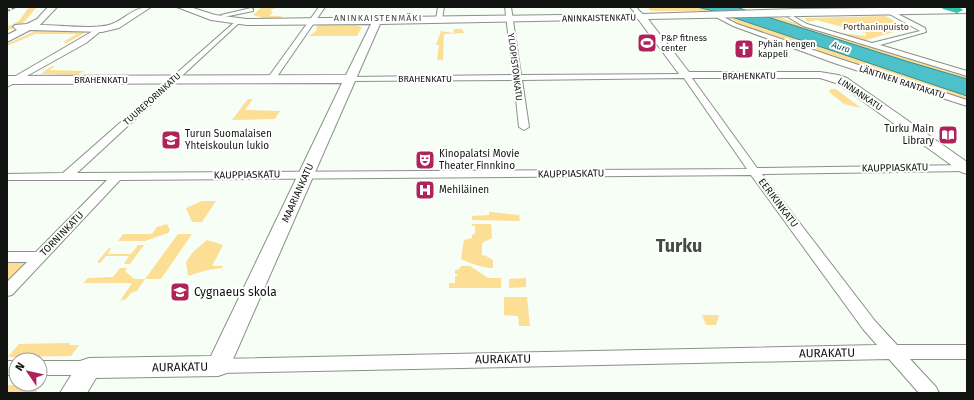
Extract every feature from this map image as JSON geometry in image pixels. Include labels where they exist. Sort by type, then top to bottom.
[{"type":"main road","points":[[26,27],[30,19],[40,7]]},
{"type":"main road","points":[[7,39],[44,18],[53,7]]},
{"type":"main road","points":[[114,22],[138,7]]},
{"type":"main road","points":[[114,22],[147,7]]},
{"type":"main road","points":[[181,7],[214,18],[238,22],[359,20],[375,25]]},
{"type":"main road","points":[[202,7],[224,15],[274,21]]},
{"type":"main road","name":"ANINKAISTENKATU","points":[[375,25],[439,19],[478,19],[509,14],[638,12],[715,14],[959,10]]},
{"type":"main road","name":"EERIKINKATU","points":[[638,12],[686,76]]},
{"type":"main road","points":[[7,33],[26,27],[115,27],[119,25],[114,22]]},
{"type":"main road","name":"MAARIANKATU","points":[[218,366],[375,25]]},
{"type":"main road","name":"BRAHENKATU","points":[[686,76],[834,76]]},
{"type":"main road","name":"LINNANKATU","points":[[834,76],[891,113],[966,168]]},
{"type":"main road","name":"BRAHENKATU","points":[[9,80],[349,79]]},
{"type":"main road","name":"AURAKATU","points":[[89,368],[218,366]]},
{"type":"main road","points":[[73,393],[89,368]]},
{"type":"street","points":[[271,80],[322,7]]},
{"type":"street","points":[[439,19],[441,7]]},
{"type":"street","points":[[224,15],[252,8]]},
{"type":"street","points":[[249,19],[247,16],[252,8]]},
{"type":"street","points":[[871,45],[923,32],[923,29],[918,26],[888,12]]},
{"type":"street","name":"YLIOPISTONKATU","points":[[509,14],[516,78],[524,127]]},
{"type":"street","name":"LINNANKATU","points":[[715,14],[723,20],[837,61],[834,63],[836,72],[834,76]]},
{"type":"street","points":[[791,17],[805,25],[965,73]]},
{"type":"street","name":"TUUREPORINKATU","points":[[66,177],[238,22]]},
{"type":"street","points":[[9,80],[83,41],[97,27]]},
{"type":"street","name":"LÄNTINEN RANTAKATU","points":[[837,61],[967,103]]},
{"type":"street","name":"BRAHENKATU","points":[[349,79],[686,76]]},
{"type":"street","name":"EERIKINKATU","points":[[686,76],[754,171],[869,325],[930,393]]},
{"type":"street","name":"KAUPPIASKATU","points":[[7,177],[306,175],[407,176],[966,168]]},
{"type":"street","name":"TORNINKATU","points":[[7,291],[117,176]]},
{"type":"street","points":[[7,258],[40,257]]},
{"type":"street","name":"AURAKATU","points":[[218,366],[854,352],[967,352]]},
{"type":"street","name":"AURAKATU","points":[[48,368],[89,368]]},
{"type":"green space","points":[[29,7],[37,7],[24,22],[7,31],[7,27],[19,21]]},
{"type":"green space","points":[[262,7],[278,7],[270,10],[273,12],[269,16],[282,16],[280,18],[262,18],[253,15]]},
{"type":"green space","points":[[647,7],[697,7],[711,11],[651,11]]},
{"type":"green space","name":"Porthaninpuisto","points":[[885,16],[907,28],[863,41],[839,33],[866,36],[866,33],[816,20],[808,22],[804,18]]},
{"type":"green space","points":[[731,18],[781,18],[967,76],[967,101],[738,24]]},
{"type":"green space","points":[[317,25],[355,25],[362,27],[357,36],[309,36],[316,31]]},
{"type":"green space","points":[[454,29],[462,29],[464,33],[444,34],[443,60],[437,60],[439,45],[436,45],[441,31],[453,33]]},
{"type":"green space","points":[[35,31],[86,32],[67,43],[63,42],[77,34],[35,34],[7,46],[7,44]]},
{"type":"green space","points":[[52,66],[55,66],[49,70],[84,71],[77,75],[41,74]]},
{"type":"green space","points":[[831,89],[836,89],[861,108],[844,104],[829,92]]},
{"type":"green space","points":[[248,99],[253,99],[245,110],[280,111],[275,119],[232,120]]},
{"type":"green space","points":[[202,201],[216,201],[202,222],[192,222],[186,208]]},
{"type":"green space","points":[[489,212],[519,215],[520,221],[472,220],[472,216],[489,215]]},
{"type":"green space","points":[[167,224],[170,230],[168,233],[145,241],[118,241],[123,234],[152,234],[157,227]]},
{"type":"green space","points":[[472,224],[491,224],[492,238],[482,243],[482,255],[493,260],[493,268],[476,265],[461,259],[464,240],[472,238],[472,235],[475,234],[475,226],[472,226]]},
{"type":"green space","points":[[178,234],[192,234],[161,279],[145,279]]},
{"type":"green space","points":[[207,240],[223,245],[212,266],[223,266],[222,268],[207,270],[188,276],[186,262],[193,252]]},
{"type":"green space","points":[[138,245],[144,245],[130,264],[124,264],[129,256],[106,256],[100,263],[97,262],[109,248],[111,248],[108,254],[131,254]]},
{"type":"green space","points":[[7,260],[28,261],[7,287]]},
{"type":"green space","points":[[461,266],[470,266],[488,278],[501,278],[501,288],[449,288],[449,283],[455,283],[455,276],[457,276],[457,274],[455,274],[455,270],[459,269]]},
{"type":"green space","points":[[120,268],[127,268],[125,271],[134,279],[145,279],[137,291],[131,293],[126,299],[120,301],[132,283],[83,283],[88,278],[113,277]]},
{"type":"green space","points":[[526,278],[526,287],[509,288],[509,279]]},
{"type":"green space","points":[[504,297],[527,297],[530,326],[519,326],[518,316],[504,315]]},
{"type":"green space","points":[[702,315],[719,315],[716,325],[706,325]]},
{"type":"green space","points":[[70,343],[69,345],[79,345],[71,356],[48,356],[48,352],[12,352],[19,344]]},
{"type":"green space","points":[[8,385],[8,392],[38,393],[7,393]]},
{"type":"water","name":"Aura","points":[[697,7],[736,7],[967,79],[967,96],[717,12]]},
{"type":"railway","points":[[7,11],[17,7]]},
{"type":"place","name":"P&P fitness center","points":[[647,43]]},
{"type":"place","name":"Pyhän hengen kappeli","points":[[744,49]]},
{"type":"place","name":"Turku Main Library","points":[[948,135]]},
{"type":"place","name":"Turun Suomalaisen Yhteiskoulun lukio","points":[[171,140]]},
{"type":"place","name":"Kinopalatsi Movie Theater Finnkino","points":[[425,160]]},
{"type":"place","name":"Mehiläinen","points":[[425,190]]},
{"type":"place","name":"Cygnaeus skola","points":[[180,292]]},
{"type":"district","name":"ANINKAISTENMÄKI","points":[[378,18]]},
{"type":"district","name":"Turku","points":[[679,246]]}]
